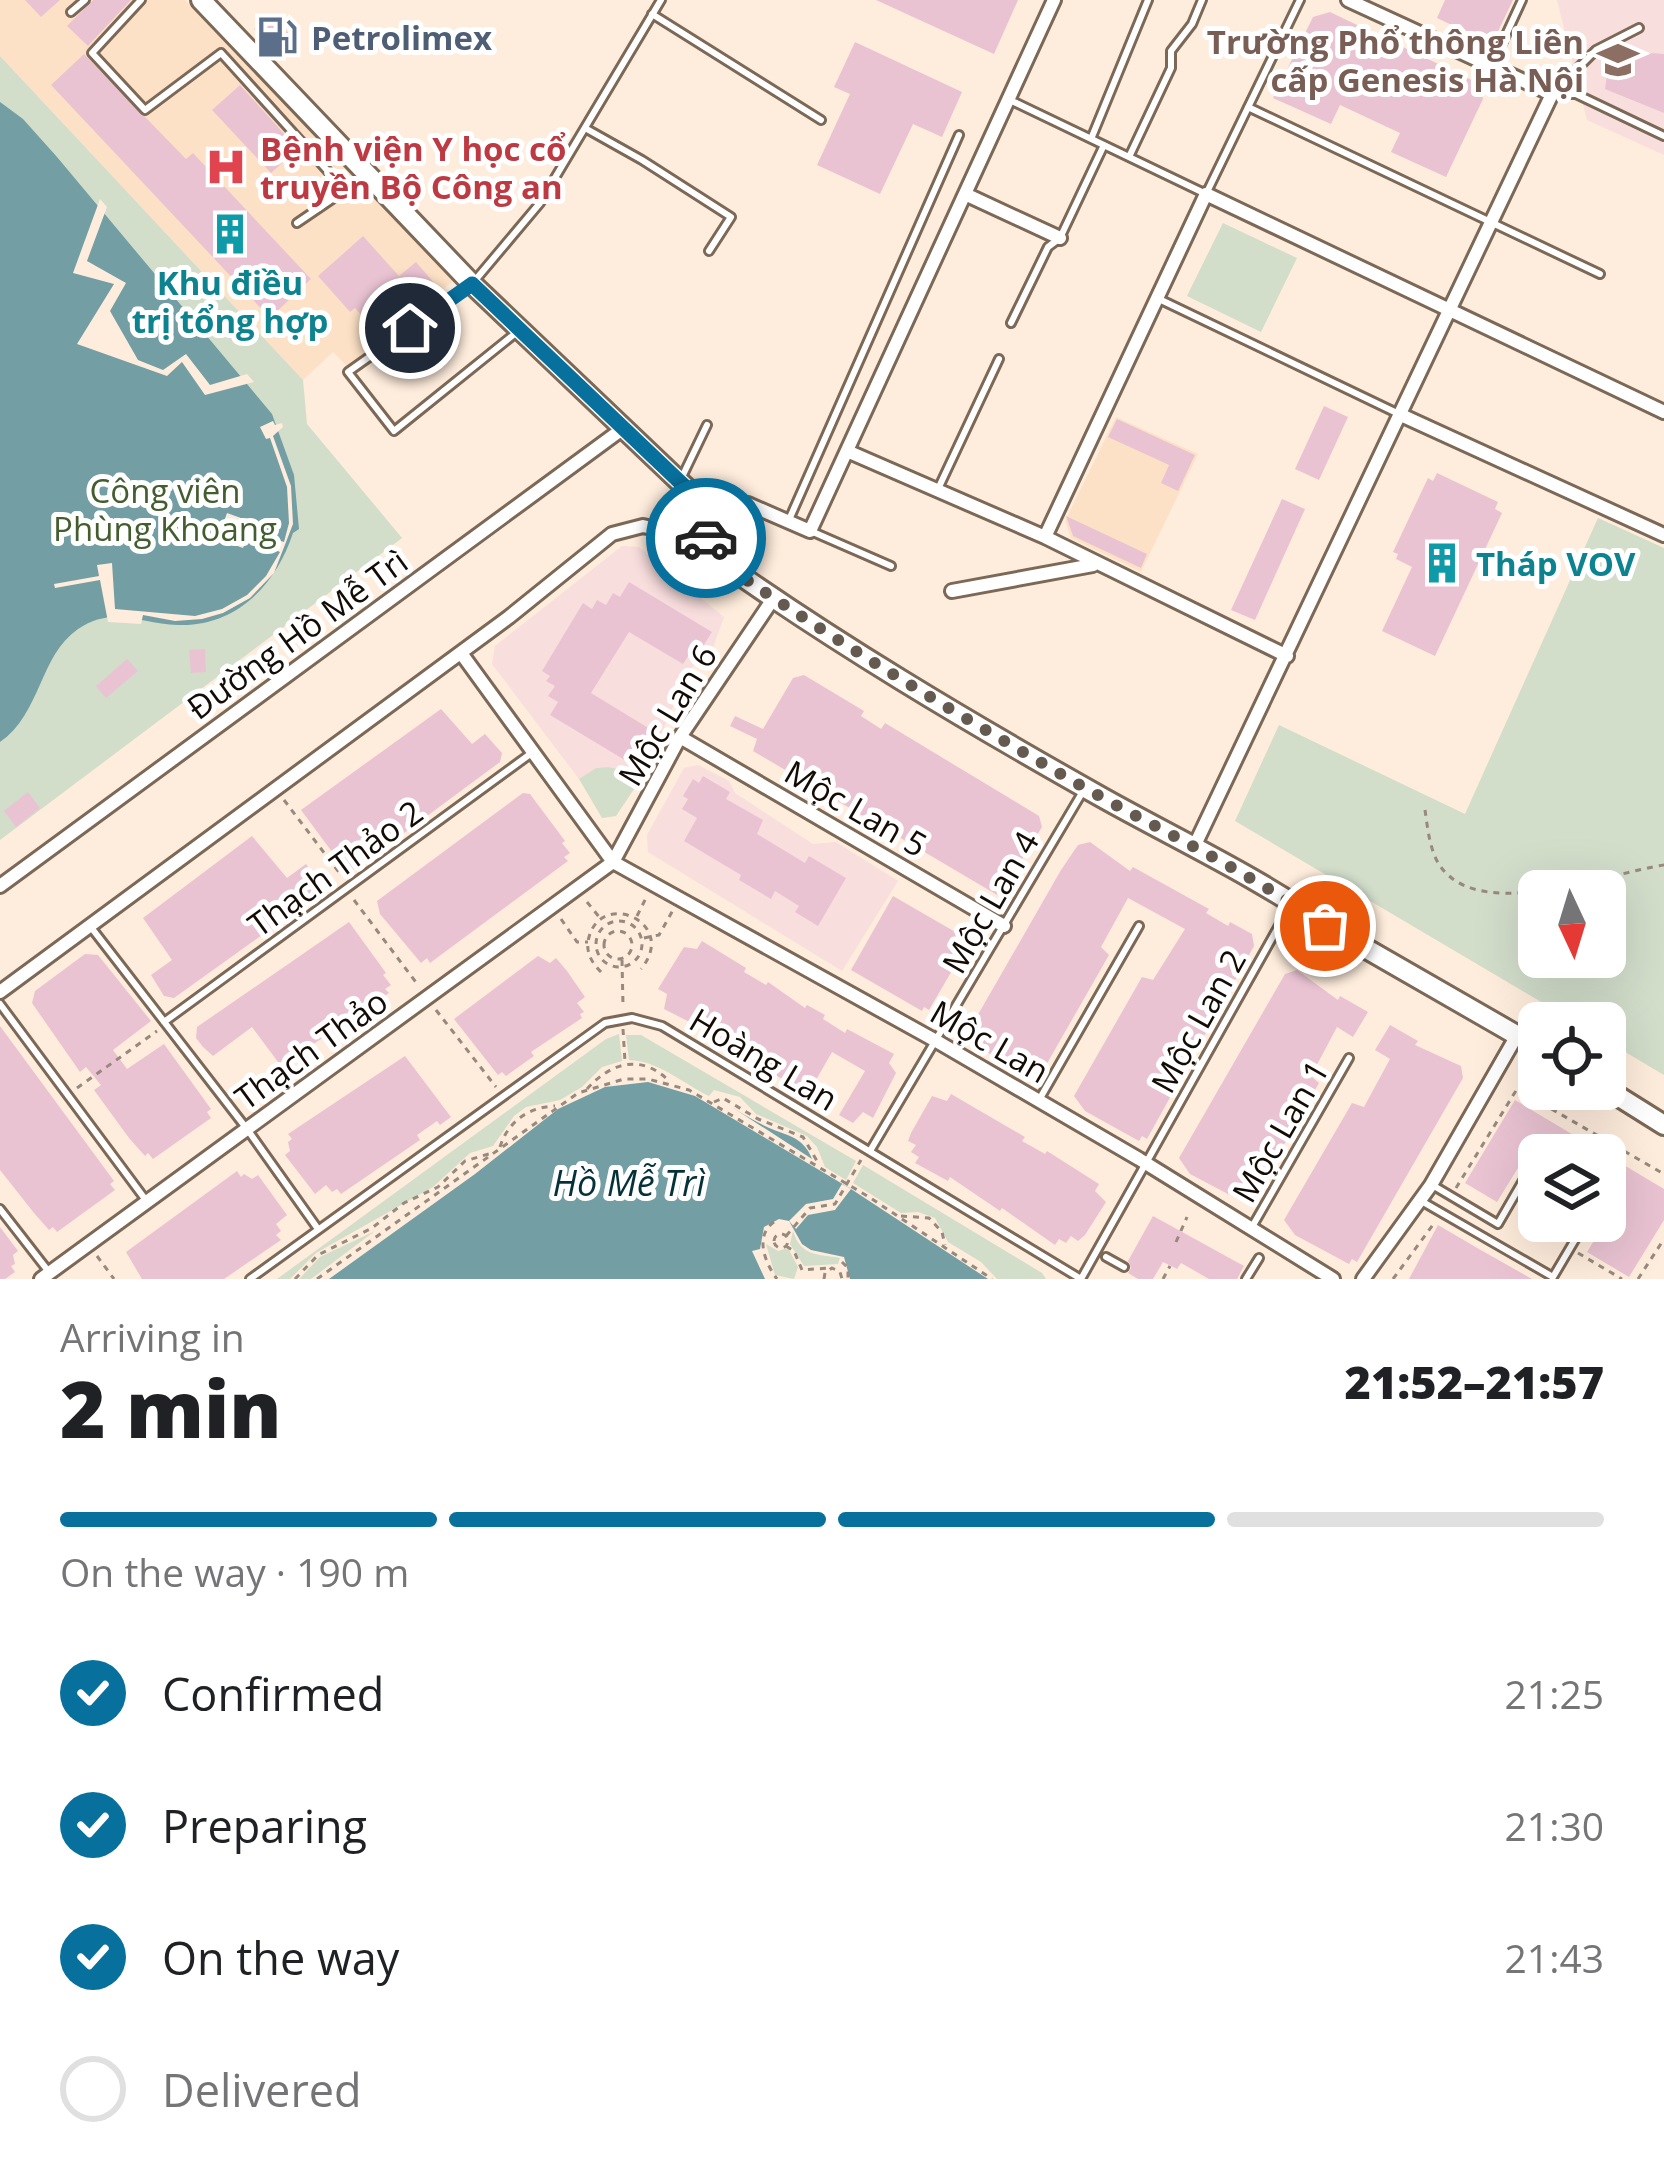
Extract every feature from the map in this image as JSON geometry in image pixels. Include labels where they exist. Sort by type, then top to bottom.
[{"type":"street","points":[[201,0],[472,284],[702,503],[706,552]]},
{"type":"street","points":[[702,503],[748,504],[810,530],[1054,0]]},
{"type":"street","points":[[1194,847],[1552,94],[1348,0]]},
{"type":"street","points":[[965,194],[1060,238]]},
{"type":"street","points":[[1045,537],[1205,194],[1664,412]]},
{"type":"street","points":[[1401,415],[1664,535]]},
{"type":"street","name":"Đường Hồ Mễ Trì","points":[[0,886],[626,427]]},
{"type":"street","points":[[847,451],[1045,537],[1287,656]]},
{"type":"street","points":[[0,992],[461,653],[612,534],[643,526],[665,531],[706,552],[773,599],[1085,788],[1292,902],[1516,1037],[1438,1183],[1420,1200],[1363,1279]]},
{"type":"street","points":[[952,591],[1094,565]]},
{"type":"street","name":"Mộc Lan 6","points":[[613,862],[680,737],[773,599]]},
{"type":"street","points":[[461,653],[613,862]]},
{"type":"street","name":"Mộc Lan 5","points":[[680,737],[1004,926]]},
{"type":"street","name":"Mộc Lan","points":[[613,862],[1039,1100],[1333,1279]]},
{"type":"street","name":"Thạch Thảo","points":[[45,1276],[613,862]]},
{"type":"street","points":[[1626,1101],[1664,1125]]},
{"type":"lane","points":[[71,12],[85,0]]},
{"type":"lane","points":[[141,0],[92,53],[145,110],[221,53],[345,190]]},
{"type":"lane","points":[[521,329],[394,431],[348,372],[472,284],[540,203],[662,0]]},
{"type":"lane","points":[[1091,139],[1148,0]]},
{"type":"lane","points":[[1129,157],[1171,68],[1171,51],[1192,24],[1202,0]]},
{"type":"lane","points":[[1009,99],[1205,194],[1300,0]]},
{"type":"lane","points":[[1491,66],[1522,0]]},
{"type":"lane","points":[[652,14],[820,120]]},
{"type":"lane","points":[[1552,94],[1596,50],[1639,28]]},
{"type":"lane","points":[[1552,94],[1576,94],[1664,136]]},
{"type":"lane","points":[[1248,107],[1600,274]]},
{"type":"lane","points":[[585,128],[731,217],[709,251]]},
{"type":"lane","points":[[788,521],[959,135]]},
{"type":"lane","points":[[1011,323],[1048,247],[1060,238],[1104,145]]},
{"type":"lane","points":[[297,223],[369,173]]},
{"type":"lane","points":[[1156,298],[1401,415]]},
{"type":"lane","points":[[936,492],[999,359]]},
{"type":"lane","points":[[680,480],[707,425]]},
{"type":"lane","points":[[810,530],[891,566]]},
{"type":"lane","name":"Thạch Thảo 2","points":[[161,1026],[533,752]]},
{"type":"lane","name":"Mộc Lan 4","points":[[871,1151],[1085,788]]},
{"type":"lane","name":"Mộc Lan 2","points":[[1081,1279],[1292,902]]},
{"type":"lane","points":[[90,926],[318,1228]]},
{"type":"lane","points":[[1039,1100],[1139,926]]},
{"type":"lane","points":[[0,1004],[147,1202]]},
{"type":"lane","name":"Hoàng Lan","points":[[250,1279],[605,1023],[632,1018],[662,1026],[1081,1279]]},
{"type":"lane","name":"Mộc Lan 1","points":[[1252,1227],[1349,1058]]},
{"type":"lane","points":[[1438,1183],[1498,1224]]},
{"type":"lane","points":[[1489,1240],[1518,1189]]},
{"type":"lane","points":[[1420,1200],[1553,1276],[1573,1242]]},
{"type":"lane","points":[[0,1208],[45,1276]]},
{"type":"lane","points":[[1106,1257],[1124,1267]]},
{"type":"lane","points":[[1246,1279],[1259,1258]]},
{"type":"path","points":[[280,794],[341,875]]},
{"type":"path","points":[[1425,811],[1442,871],[1462,885],[1498,892],[1567,888],[1664,866]]},
{"type":"path","points":[[636,918],[649,894]]},
{"type":"path","points":[[585,899],[601,920]]},
{"type":"path","points":[[354,900],[418,986]]},
{"type":"path","points":[[642,939],[659,935],[673,909]]},
{"type":"path","points":[[604,962],[600,970],[589,955],[588,942],[601,920],[624,914],[636,918],[650,936],[651,951],[642,968],[635,961]]},
{"type":"path","points":[[560,918],[577,942],[596,942]]},
{"type":"path","points":[[616,921],[617,931]]},
{"type":"path","points":[[626,922],[638,930],[641,951],[635,961],[621,968],[598,955],[596,942],[604,926],[626,922]]},
{"type":"path","points":[[630,936],[638,930]]},
{"type":"path","points":[[617,931],[630,936]]},
{"type":"path","points":[[605,938],[617,931]]},
{"type":"path","points":[[598,934],[605,938]]},
{"type":"path","points":[[630,936],[633,948]]},
{"type":"path","points":[[605,938],[605,950],[612,958],[622,959]]},
{"type":"path","points":[[633,948],[641,951]]},
{"type":"path","points":[[623,1006],[622,959],[633,948]]},
{"type":"path","points":[[598,955],[605,950]]},
{"type":"path","points":[[436,1010],[496,1088]]},
{"type":"path","points":[[77,1088],[161,1026]]},
{"type":"path","points":[[622,1028],[626,1064]]},
{"type":"path","points":[[586,1090],[605,1071],[626,1064],[652,1067],[671,1083],[712,1102],[899,1216],[992,1279]]},
{"type":"path","points":[[317,1279],[586,1090],[624,1079],[671,1083]]},
{"type":"path","points":[[1456,1187],[1517,1089],[1664,1174]]},
{"type":"path","points":[[712,1102],[723,1099],[802,1136],[812,1146],[818,1166]]},
{"type":"path","points":[[499,1148],[518,1118],[558,1106]]},
{"type":"path","points":[[295,1279],[318,1255],[379,1225],[404,1203],[439,1187],[465,1161],[493,1153]]},
{"type":"path","points":[[786,1246],[792,1226],[810,1208],[835,1204],[862,1159]]},
{"type":"path","points":[[1438,1183],[1471,1196]]},
{"type":"path","points":[[899,1216],[928,1218],[942,1232],[945,1245]]},
{"type":"path","points":[[1175,1242],[1187,1217]]},
{"type":"path","points":[[1394,1279],[1437,1218]]},
{"type":"path","points":[[777,1279],[762,1241],[765,1229],[774,1222],[778,1248],[794,1251],[802,1270],[799,1279]]},
{"type":"path","points":[[379,1225],[381,1234]]},
{"type":"path","points":[[762,1241],[786,1236]]},
{"type":"path","points":[[1638,1279],[1664,1239]]},
{"type":"path","points":[[1578,1253],[1622,1279]]},
{"type":"path","points":[[95,1254],[114,1279]]},
{"type":"path","points":[[840,1271],[843,1261],[845,1279]]},
{"type":"path","points":[[1163,1279],[1170,1266]]},
{"type":"path","points":[[802,1270],[829,1268],[840,1271],[845,1279]]},
{"type":"path","points":[[824,1279],[829,1268]]},
{"type":"shaded area","name":"Bệnh viện Y học cổ truyền Bộ Công an","points":[[0,0],[185,0],[457,278],[347,366],[333,352],[303,380],[0,56]]},
{"type":"shaded area","name":"Trường Phổ thông Liên cấp Genesis Hà Nội","points":[[1557,0],[1664,0],[1664,155],[1587,120]]},
{"type":"shaded area","points":[[1116,417],[1198,454],[1141,572],[1071,538],[1065,521]]},
{"type":"shaded area","points":[[622,546],[639,547],[724,617],[710,656],[686,677],[644,774],[608,767],[596,768],[579,779],[492,664],[495,646]]},
{"type":"shaded area","points":[[698,765],[729,781],[735,793],[813,844],[836,842],[898,881],[842,971],[648,852],[647,835],[684,768]]},
{"type":"green space","name":"Công viên Phùng Khoang","points":[[0,56],[303,380],[307,424],[402,538],[0,840]]},
{"type":"green space","points":[[1223,223],[1297,258],[1261,332],[1187,296]]},
{"type":"green space","points":[[1598,518],[1664,548],[1664,1075],[1626,1052],[1626,1002],[1541,1002],[1235,821],[1279,725],[1465,814]]},
{"type":"green space","points":[[596,768],[644,774],[616,816],[602,818],[579,779]]},
{"type":"green space","points":[[619,1034],[622,1061],[602,1067],[560,1100],[526,1107],[493,1146],[470,1153],[433,1187],[316,1253],[290,1279],[277,1279],[606,1039]]},
{"type":"green space","points":[[626,1035],[641,1035],[856,1161],[846,1180],[825,1167],[807,1136],[756,1114],[740,1097],[714,1090],[709,1096],[660,1068],[629,1060]]},
{"type":"green space","points":[[863,1165],[1046,1279],[997,1279],[981,1262],[948,1242],[935,1218],[901,1213],[853,1183]]},
{"type":"green space","points":[[375,1231],[311,1279],[299,1279],[320,1257]]},
{"type":"green space","points":[[793,1231],[806,1250],[840,1258],[838,1264],[804,1266],[790,1244]]},
{"type":"green space","points":[[766,1244],[778,1251],[788,1248],[798,1267],[794,1279],[775,1275]]},
{"type":"water","name":"Công viên Phùng Khoang","points":[[0,102],[23,119],[57,157],[272,414],[294,475],[299,529],[264,585],[218,619],[178,625],[115,617],[78,629],[55,654],[24,716],[0,742]]},
{"type":"water","name":"Hồ Mễ Trì","points":[[648,1082],[695,1096],[851,1189],[988,1279],[850,1279],[844,1257],[811,1250],[789,1221],[779,1219],[764,1227],[760,1249],[752,1251],[765,1279],[329,1279],[558,1109],[605,1087]]},
{"type":"water","points":[[721,1100],[798,1141],[812,1159]]},
{"type":"pier","points":[[100,199],[107,207],[87,261],[126,283],[110,311],[138,360],[163,370],[186,354],[210,385],[247,374],[254,382],[205,395],[182,362],[167,376],[77,344],[114,284],[73,273]]},
{"type":"pier","points":[[273,421],[283,427],[273,436],[291,486],[293,524],[274,573],[250,598],[202,619],[175,621],[143,615],[141,624],[108,622],[100,580],[55,588],[54,584],[99,576],[97,565],[112,563],[115,609],[195,616],[222,609],[247,595],[280,552],[247,539],[243,548],[218,539],[227,513],[252,522],[250,531],[284,542],[289,523],[287,487],[270,438],[266,439],[260,427]]},
{"type":"pier","points":[[842,1184],[851,1189],[835,1210],[808,1215],[796,1229],[789,1221],[806,1204],[833,1199]]},
{"type":"building","points":[[25,0],[60,0],[41,17]]},
{"type":"building","points":[[93,0],[131,0],[88,46],[67,26]]},
{"type":"building","points":[[876,0],[1018,0],[994,54]]},
{"type":"building","points":[[1445,0],[1513,0],[1492,44],[1437,18]]},
{"type":"building","points":[[1330,12],[1480,84],[1483,99],[1446,177],[1391,152],[1400,133],[1340,105],[1331,124],[1273,98],[1313,17]]},
{"type":"building","name":"Petrolimex","points":[[270,14],[300,45],[283,60],[254,29]]},
{"type":"building","points":[[855,42],[962,92],[942,137],[913,124],[880,194],[817,165],[850,94],[834,87]]},
{"type":"building","points":[[1638,52],[1664,54],[1664,113],[1605,89],[1607,75]]},
{"type":"building","points":[[84,54],[186,159],[193,153],[311,279],[270,318],[51,85]]},
{"type":"building","points":[[240,85],[298,149],[271,173],[212,110]]},
{"type":"building","points":[[363,236],[399,276],[416,262],[435,284],[377,333],[355,308],[350,312],[318,276]]},
{"type":"building","points":[[1324,406],[1348,417],[1319,480],[1295,469]]},
{"type":"building","points":[[1117,419],[1195,455],[1178,491],[1161,483],[1169,465],[1108,437]]},
{"type":"building","name":"Tháp VOV","points":[[1437,473],[1498,502],[1495,509],[1502,513],[1435,656],[1382,631],[1412,567],[1396,559],[1398,554],[1393,552],[1428,478],[1433,481]]},
{"type":"building","points":[[1282,499],[1305,509],[1255,620],[1231,610]]},
{"type":"building","points":[[1066,516],[1147,554],[1141,568],[1073,536]]},
{"type":"building","points":[[629,582],[712,632],[700,651],[694,647],[683,664],[629,632],[591,693],[650,729],[642,741],[649,745],[628,762],[550,715],[558,702],[548,696],[555,686],[542,671],[583,603],[592,609],[597,600],[606,605],[613,593],[620,597]]},
{"type":"building","points":[[205,649],[206,672],[191,673],[189,650]]},
{"type":"building","points":[[127,659],[138,671],[106,698],[96,686]]},
{"type":"building","points":[[804,675],[864,711],[861,716],[881,729],[885,723],[1039,816],[1042,827],[999,896],[753,751],[757,739],[730,726],[735,716],[763,729],[793,678]]},
{"type":"building","points":[[441,709],[472,744],[485,734],[502,753],[500,762],[354,870],[344,868],[301,810]]},
{"type":"building","points":[[703,776],[730,792],[726,799],[763,820],[757,834],[805,863],[809,856],[846,878],[818,926],[795,912],[799,906],[775,891],[771,899],[684,841],[697,818],[682,809],[688,799],[683,796],[693,779],[699,783]]},
{"type":"building","points":[[28,792],[40,808],[16,827],[4,811]]},
{"type":"building","points":[[523,793],[530,794],[565,841],[568,861],[430,963],[427,958],[421,963],[380,914],[377,901]]},
{"type":"building","points":[[252,836],[287,878],[306,864],[325,890],[174,998],[164,996],[151,975],[172,960],[143,918]]},
{"type":"building","points":[[1090,842],[1130,871],[1133,867],[1209,909],[1206,913],[1228,926],[1230,922],[1252,934],[1254,946],[1147,1139],[1142,1136],[1139,1141],[1085,1111],[1074,1096],[1142,977],[1153,980],[1185,929],[1128,898],[1101,947],[1109,955],[1041,1074],[1036,1071],[1033,1076],[1011,1067],[979,1047],[968,1032],[1061,870],[1078,845]]},
{"type":"building","points":[[893,896],[964,937],[961,942],[967,945],[929,1010],[924,1007],[922,1011],[851,970]]},
{"type":"building","points":[[349,922],[386,973],[389,993],[281,1066],[252,1027],[213,1056],[203,1047],[196,1038],[197,1027]]},
{"type":"building","points":[[702,941],[746,968],[744,972],[825,1015],[823,1019],[845,1033],[847,1029],[894,1054],[889,1063],[896,1073],[873,1118],[863,1112],[853,1123],[839,1115],[865,1071],[832,1052],[816,1080],[797,1088],[719,1037],[664,1009],[667,994],[658,989],[684,947],[697,949]]},
{"type":"building","points":[[85,954],[98,955],[151,1021],[113,1050],[127,1069],[164,1044],[211,1109],[207,1112],[211,1118],[153,1159],[129,1138],[94,1090],[101,1085],[86,1067],[80,1072],[32,1003],[35,991]]},
{"type":"building","points":[[538,956],[550,963],[556,958],[567,971],[585,997],[577,1003],[584,1012],[582,1018],[531,1052],[534,1056],[506,1076],[498,1075],[454,1019]]},
{"type":"building","points":[[1297,970],[1338,1000],[1340,996],[1368,1012],[1353,1037],[1337,1027],[1311,1076],[1319,1083],[1252,1201],[1247,1198],[1245,1203],[1190,1174],[1179,1158],[1285,974]]},
{"type":"building","points":[[1390,1025],[1418,1041],[1415,1045],[1461,1066],[1463,1078],[1357,1262],[1352,1259],[1349,1264],[1295,1235],[1284,1220],[1352,1103],[1364,1107],[1390,1059],[1375,1050]]},
{"type":"building","points":[[0,1026],[114,1181],[110,1184],[115,1190],[57,1232],[53,1227],[49,1230],[0,1170]]},
{"type":"building","points":[[405,1056],[451,1117],[417,1135],[420,1140],[341,1194],[326,1185],[315,1194],[285,1155],[292,1139],[288,1134]]},
{"type":"building","points":[[951,1094],[1099,1184],[1095,1191],[1106,1202],[1085,1235],[1078,1241],[1071,1236],[1066,1243],[1059,1239],[1055,1245],[950,1177],[948,1181],[915,1163],[919,1157],[911,1152],[916,1145],[908,1141],[911,1133],[932,1096],[947,1101]]},
{"type":"building","points":[[1515,1100],[1518,1110],[1532,1110],[1572,1134],[1518,1134],[1518,1168],[1497,1202],[1465,1183]]},
{"type":"building","points":[[1626,1166],[1664,1189],[1664,1220],[1629,1277],[1587,1252],[1593,1242],[1626,1242]]},
{"type":"building","points":[[237,1171],[241,1177],[258,1175],[287,1215],[276,1224],[281,1240],[224,1279],[142,1279],[126,1252]]},
{"type":"building","points":[[1153,1216],[1244,1266],[1237,1279],[1209,1279],[1181,1263],[1177,1269],[1163,1262],[1153,1279],[1128,1273],[1128,1261]]},
{"type":"building","points":[[1438,1225],[1479,1249],[1532,1279],[1409,1279]]},
{"type":"building","points":[[0,1227],[18,1251],[11,1266],[15,1272],[5,1279],[0,1279]]},
{"type":"way so far","points":[[706,538],[706,552],[773,599],[1085,788],[1292,902],[1325,926]]},
{"type":"place","name":"Petrolimex","points":[[277,37]]},
{"type":"place","name":"Trường Phổ thông Liên cấp Genesis Hà Nội","points":[[1618,60]]},
{"type":"place","name":"Bệnh viện Y học cổ truyền Bộ Công an","points":[[226,167]]},
{"type":"place","name":"Khu điều trị tổng hợp","points":[[230,234]]},
{"type":"place","name":"Tháp VOV","points":[[1442,563]]},
{"type":"route","points":[[410,328],[472,284],[702,503],[706,538]]}]
